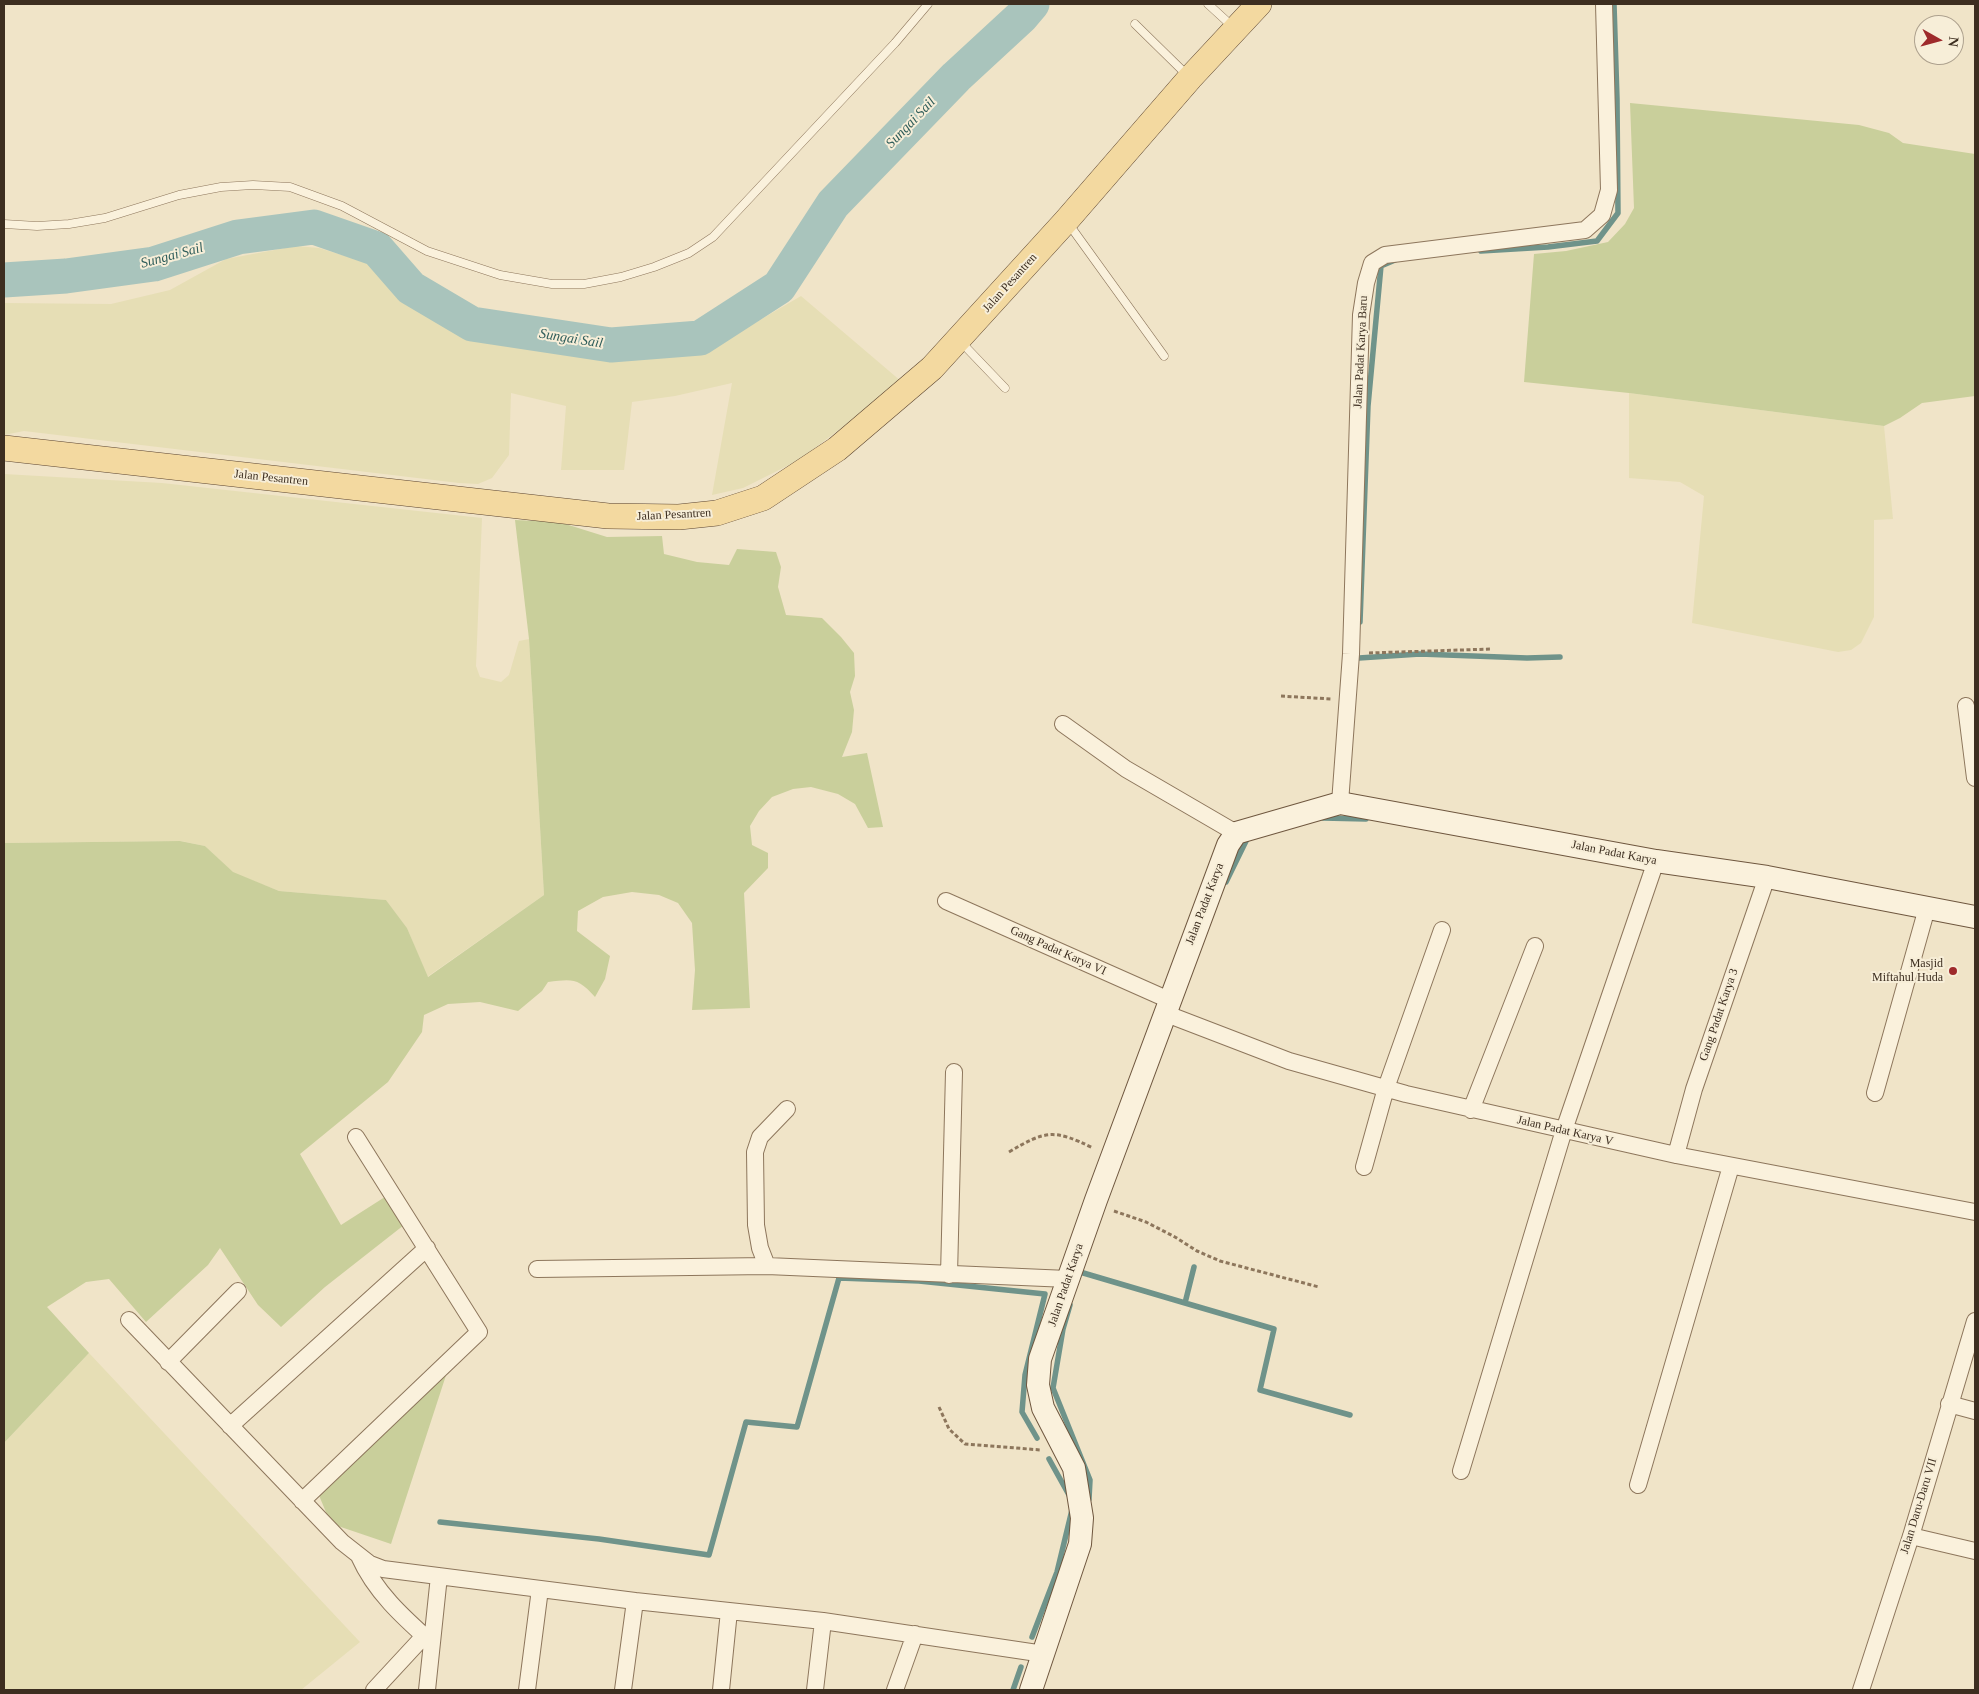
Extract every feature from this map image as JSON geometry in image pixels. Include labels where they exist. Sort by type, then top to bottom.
[{"type":"main road","name":"Jalan Pesantren","points":[[4,448],[608,516],[679,517],[716,513],[763,498],[837,449],[932,368],[1066,221],[1234,28],[1259,4]]},
{"type":"street","name":"Jalan Padat Karya Baru","points":[[1340,803],[1351,654],[1361,315],[1366,283],[1372,263],[1385,255],[1585,230],[1602,215],[1609,190],[1604,4]]},
{"type":"street","points":[[1966,706],[1975,778]]},
{"type":"street","points":[[1063,724],[1126,769],[1236,833]]},
{"type":"street","name":"Jalan Padat Karya","points":[[1031,1690],[1080,1544],[1082,1518],[1074,1468],[1043,1408],[1038,1386],[1040,1359],[1167,1007],[1228,844],[1236,833],[1340,803],[1656,861],[1767,877],[1975,917]]},
{"type":"street","points":[[1460,1471],[1564,1130],[1656,861]]},
{"type":"street","name":"Gang Padat Karya 3","points":[[1676,1155],[1694,1089],[1767,877]]},
{"type":"street","name":"Gang Padat Karya VI","points":[[946,901],[1167,1007]]},
{"type":"street","points":[[1875,1093],[1926,908]]},
{"type":"street","points":[[1364,1167],[1386,1088],[1442,930]]},
{"type":"street","points":[[1471,1110],[1535,946]]},
{"type":"street","name":"Jalan Padat Karya V","points":[[1167,1007],[1289,1061],[1471,1110],[1676,1155],[1975,1212]]},
{"type":"street","points":[[949,1275],[954,1072]]},
{"type":"street","points":[[767,1266],[760,1248],[756,1225],[755,1152],[760,1137],[787,1109]]},
{"type":"street","points":[[302,1501],[479,1332],[356,1137]]},
{"type":"street","points":[[1638,1485],[1731,1166]]},
{"type":"street","points":[[230,1426],[427,1248]]},
{"type":"street","points":[[537,1269],[767,1266],[1068,1279]]},
{"type":"street","points":[[168,1362],[238,1291]]},
{"type":"street","points":[[129,1320],[342,1542],[370,1564],[383,1569],[635,1601],[823,1621],[1044,1654]]},
{"type":"street","name":"Jalan Daru-Daru VII","points":[[1861,1690],[1911,1536],[1975,1321]]},
{"type":"street","points":[[1949,1404],[1975,1411]]},
{"type":"street","points":[[1911,1536],[1975,1551]]},
{"type":"street","points":[[359,1556],[367,1574],[378,1590],[401,1616],[428,1640]]},
{"type":"street","points":[[427,1690],[428,1640],[439,1576]]},
{"type":"street","points":[[528,1690],[540,1589]]},
{"type":"street","points":[[623,1690],[635,1601]]},
{"type":"street","points":[[721,1690],[729,1611]]},
{"type":"street","points":[[815,1690],[823,1621]]},
{"type":"street","points":[[896,1690],[915,1634]]},
{"type":"street","points":[[374,1690],[428,1640]]},
{"type":"lane","points":[[4,224],[37,226],[69,224],[105,218],[179,195],[220,187],[253,184],[290,187],[342,206],[427,251],[500,275],[552,284],[584,284],[621,277],[654,267],[689,253],[713,237],[895,43],[928,4]]},
{"type":"lane","points":[[1208,4],[1234,28]]},
{"type":"lane","points":[[1135,24],[1190,78]]},
{"type":"lane","points":[[1066,221],[1164,356]]},
{"type":"lane","points":[[959,340],[1006,388]]},
{"type":"path","points":[[1351,654],[1492,649]]},
{"type":"path","points":[[1281,696],[1348,700]]},
{"type":"path","points":[[1009,1152],[1034,1137],[1059,1133],[1112,1157]]},
{"type":"path","points":[[1096,1200],[1116,1212],[1146,1222],[1175,1236],[1197,1251],[1220,1261],[1319,1287]]},
{"type":"path","points":[[939,1407],[949,1429],[965,1444],[1064,1451]]},
{"type":"shaded area","points":[[296,246],[319,248],[365,262],[435,317],[471,335],[611,357],[679,352],[741,331],[801,296],[902,382],[799,460],[743,488],[712,495],[732,383],[675,396],[632,402],[624,470],[561,470],[566,406],[511,393],[509,455],[492,478],[478,484],[24,431],[4,435],[4,303],[111,304],[170,290],[226,259]]},
{"type":"shaded area","points":[[1629,393],[1884,426],[1893,519],[1874,520],[1874,617],[1861,643],[1851,650],[1838,652],[1692,623],[1704,496],[1680,482],[1629,478]]},
{"type":"shaded area","points":[[4,474],[162,483],[482,518],[476,666],[480,677],[501,682],[509,675],[519,641],[529,639],[544,895],[427,977],[407,928],[386,900],[279,891],[233,873],[205,846],[181,841],[4,843]]},
{"type":"shaded area","points":[[89,1353],[360,1642],[301,1690],[4,1690],[4,1443]]},
{"type":"green space","points":[[1630,103],[1859,125],[1889,133],[1903,143],[1975,154],[1975,396],[1922,403],[1884,426],[1629,393],[1524,382],[1534,254],[1566,251],[1608,242],[1625,224],[1634,208]]},
{"type":"green space","points":[[515,520],[559,522],[607,537],[662,536],[664,554],[697,562],[729,565],[737,549],[776,552],[781,567],[778,587],[786,615],[822,618],[854,653],[855,676],[850,692],[854,710],[852,732],[842,757],[867,753],[883,827],[868,828],[855,804],[838,794],[811,787],[793,789],[772,797],[759,811],[750,826],[752,845],[768,853],[768,868],[744,893],[750,1008],[692,1010],[695,970],[692,923],[678,903],[659,895],[632,892],[603,897],[578,911],[577,931],[610,956],[605,979],[595,997],[579,983],[569,980],[556,981],[548,982],[542,991],[518,1011],[480,1002],[448,1004],[424,1015],[422,1032],[388,1082],[300,1154],[341,1225],[388,1195],[404,1225],[325,1287],[281,1327],[258,1305],[220,1248],[208,1265],[146,1322],[109,1279],[86,1282],[47,1307],[89,1353],[4,1443],[4,843],[180,841],[205,846],[233,872],[279,891],[386,900],[407,928],[428,977],[544,895],[529,639]]},
{"type":"green space","points":[[450,1363],[391,1544],[335,1525],[328,1517],[318,1493]]},
{"type":"waterway","name":"Sungai Sail","points":[[4,280],[66,276],[154,264],[238,237],[314,227],[377,249],[411,288],[472,324],[611,345],[700,338],[779,287],[833,204],[956,77],[1021,17],[1032,4]]},
{"type":"waterway","points":[[1481,251],[1548,247],[1597,241],[1618,213],[1614,4]]},
{"type":"waterway","points":[[1360,622],[1368,406],[1381,266],[1395,260]]},
{"type":"waterway","points":[[1359,658],[1420,654],[1527,658],[1560,657]]},
{"type":"waterway","points":[[1323,818],[1366,819]]},
{"type":"waterway","points":[[1226,882],[1249,838]]},
{"type":"waterway","points":[[1080,1272],[1185,1303],[1194,1267]]},
{"type":"waterway","points":[[440,1522],[599,1539],[709,1555],[746,1422],[797,1427],[839,1278],[919,1281],[1045,1294],[1025,1375],[1022,1412],[1037,1438]]},
{"type":"waterway","points":[[1185,1303],[1274,1329],[1260,1390],[1350,1415]]},
{"type":"waterway","points":[[1070,1305],[1063,1329],[1053,1388],[1090,1480],[1089,1499]]},
{"type":"waterway","points":[[1049,1459],[1069,1495]]},
{"type":"waterway","points":[[1032,1637],[1057,1572],[1072,1510]]},
{"type":"waterway","points":[[1013,1690],[1021,1667]]},
{"type":"place","name":"Masjid Miftahul Huda","points":[[1953,971]]}]
